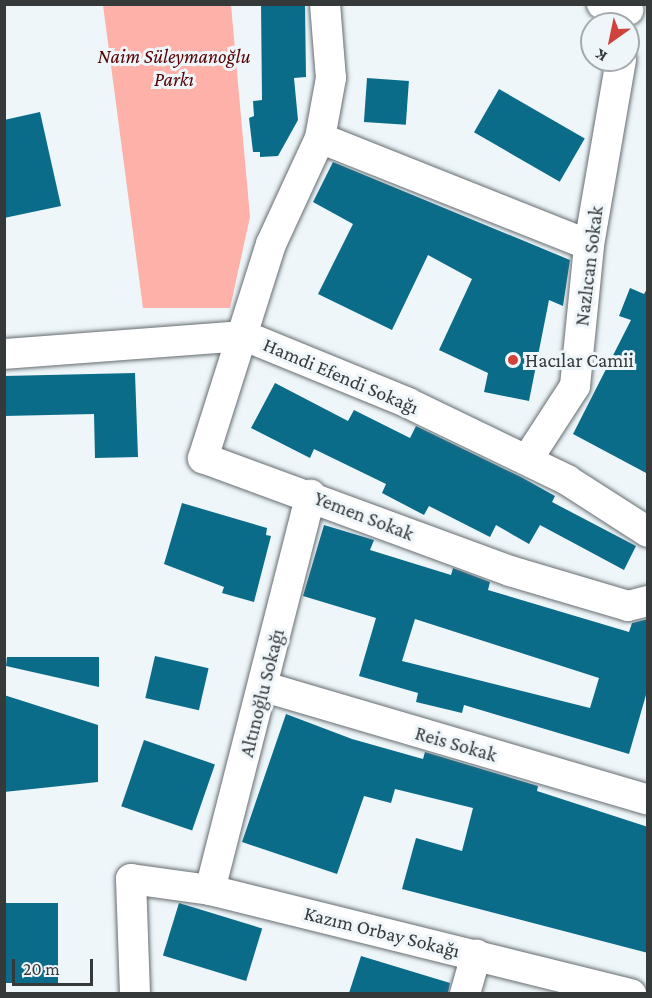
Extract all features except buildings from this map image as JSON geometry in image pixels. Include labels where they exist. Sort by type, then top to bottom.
[{"type":"street","points":[[244,336],[271,244],[320,138],[331,78],[324,4]]},
{"type":"street","name":"Nazlıcan Sokak","points":[[527,460],[575,386],[589,245],[619,72]]},
{"type":"street","points":[[320,138],[589,245]]},
{"type":"street","name":"Hamdi Efendi Sokağı","points":[[4,354],[244,336],[408,403],[527,460],[567,480],[648,532]]},
{"type":"street","name":"Yemen Sokak","points":[[244,336],[204,458],[311,495],[510,571],[628,606],[648,601]]},
{"type":"street","name":"Altınoğlu Sokağı","points":[[210,890],[265,687],[311,495]]},
{"type":"street","name":"Reis Sokak","points":[[265,687],[648,800]]},
{"type":"street","name":"Kazım Orbay Sokağı","points":[[135,993],[130,879],[210,890],[631,993]]},
{"type":"street","points":[[465,993],[476,955]]},
{"type":"green space","name":"Naim Süleymanoğlu Parkı","points":[[103,5],[231,5],[250,217],[230,308],[143,308]]},
{"type":"place","name":"Hacılar Camii","points":[[513,360]]}]
